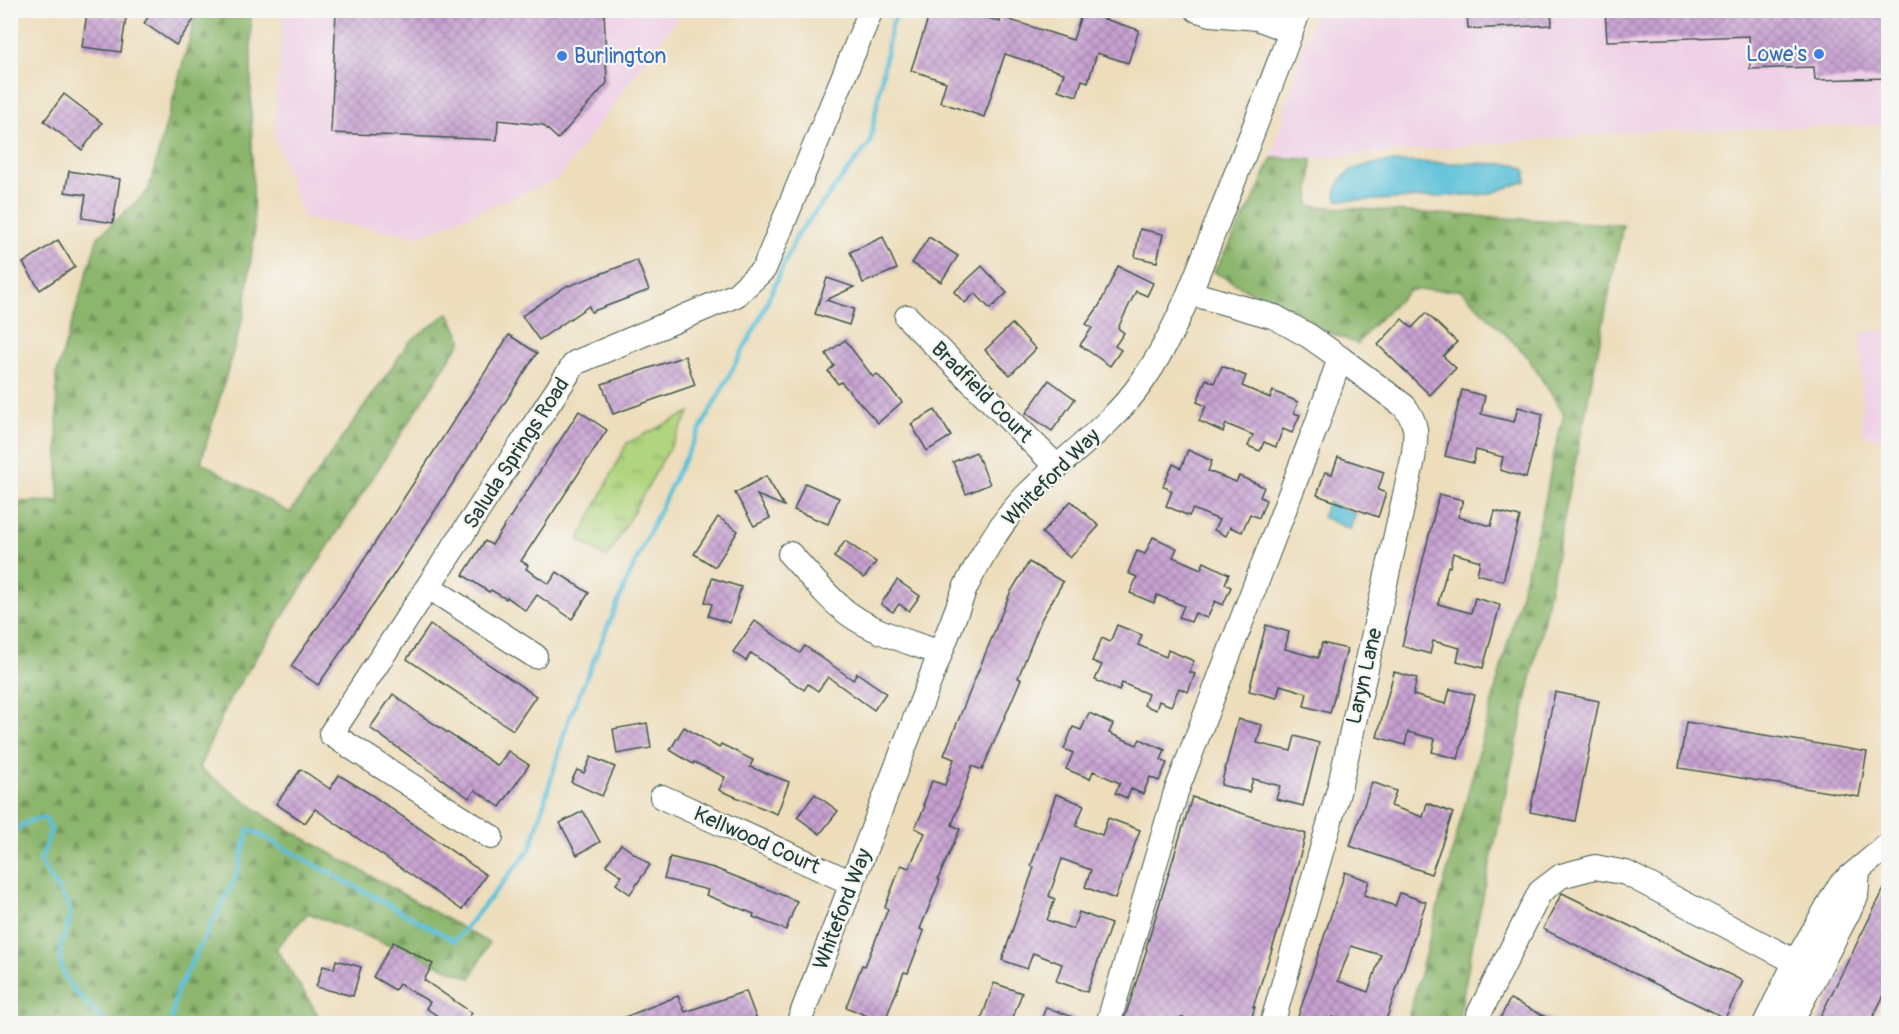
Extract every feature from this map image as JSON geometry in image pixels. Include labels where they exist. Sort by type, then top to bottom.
[{"type":"street","name":"Saluda Springs Road","points":[[491,837],[331,734],[575,363],[736,295],[764,269],[871,10]]},
{"type":"street","points":[[1197,10],[1211,14],[1295,21]]},
{"type":"street","name":"Whiteford Way","points":[[798,1023],[966,586],[996,532],[1023,499],[1112,417],[1140,385],[1173,332],[1295,21]]},
{"type":"street","name":"Laryn Lane","points":[[1190,293],[1275,318],[1309,336],[1404,406],[1415,421],[1416,439],[1411,470],[1339,789],[1272,1023]]},
{"type":"street","name":"Bradfield Court","points":[[907,317],[1057,467]]},
{"type":"street","points":[[1108,1023],[1176,792],[1317,424],[1340,358]]},
{"type":"street","points":[[790,554],[838,606],[851,616],[867,625],[940,653]]},
{"type":"street","points":[[429,587],[535,656]]},
{"type":"street","name":"Kellwood Court","points":[[662,797],[852,883]]},
{"type":"street","points":[[1766,1023],[1856,897],[1858,872],[1888,845]]},
{"type":"street","points":[[1478,1023],[1479,1014],[1540,892],[1561,876],[1595,867],[1626,873],[1758,941],[1805,968]]},
{"type":"street","points":[[1790,1023],[1805,968]]},
{"type":"shaded area","points":[[283,11],[683,11],[558,179],[418,236],[303,218],[274,134]]},
{"type":"shaded area","points":[[1316,11],[1888,11],[1888,125],[1623,132],[1312,159],[1272,158],[1301,54]]},
{"type":"shaded area","points":[[1888,331],[1888,440],[1862,435],[1861,333]]},
{"type":"green space","points":[[197,11],[251,11],[254,235],[244,314],[201,462],[290,513],[410,341],[449,313],[462,340],[230,698],[199,768],[272,820],[489,943],[471,978],[308,913],[276,948],[323,1023],[11,1024],[11,502],[59,501],[56,375],[98,237],[148,191]]},
{"type":"green space","points":[[1272,158],[1312,159],[1309,206],[1623,225],[1542,628],[1473,942],[1458,1023],[1407,1023],[1545,502],[1564,414],[1527,356],[1461,290],[1410,290],[1368,330],[1358,344],[1313,326],[1214,272],[1252,203]]},
{"type":"green space","points":[[690,412],[607,558],[579,540],[627,443]]},
{"type":"water","points":[[1385,162],[1516,164],[1526,171],[1526,181],[1489,194],[1338,200],[1335,194],[1338,185],[1347,173],[1354,169]]},
{"type":"water","points":[[1328,502],[1356,514],[1350,529],[1322,517]]},
{"type":"building","points":[[153,10],[184,10],[195,18],[176,45],[144,23]]},
{"type":"building","points":[[336,10],[604,10],[607,83],[558,139],[543,125],[498,120],[497,140],[331,133]]},
{"type":"building","points":[[931,10],[966,10],[1000,22],[1001,17],[1073,40],[1082,12],[1139,30],[1128,63],[1097,53],[1088,82],[1082,80],[1077,96],[1058,90],[1064,73],[1005,54],[984,117],[940,102],[946,82],[911,70]]},
{"type":"building","points":[[1467,10],[1551,10],[1552,25],[1468,29]]},
{"type":"building","name":"Lowe's","points":[[1605,10],[1888,10],[1888,78],[1815,80],[1814,67],[1750,69],[1749,36],[1607,41]]},
{"type":"building","points":[[87,13],[126,18],[121,52],[82,47]]},
{"type":"building","points":[[64,94],[102,123],[82,150],[44,121]]},
{"type":"building","points":[[69,171],[120,179],[113,223],[82,218],[86,195],[65,192]]},
{"type":"building","points":[[1140,229],[1163,234],[1157,262],[1135,257]]},
{"type":"building","points":[[883,237],[897,269],[863,283],[850,252]]},
{"type":"building","points":[[929,237],[958,256],[941,282],[912,263]]},
{"type":"building","points":[[58,240],[75,267],[40,290],[23,263]]},
{"type":"building","points":[[637,260],[649,290],[591,312],[589,306],[539,340],[522,316],[568,285]]},
{"type":"building","points":[[982,266],[1007,293],[990,309],[975,293],[965,303],[954,292]]},
{"type":"building","points":[[1118,266],[1153,283],[1147,296],[1136,291],[1118,328],[1124,333],[1115,346],[1121,350],[1110,366],[1080,345],[1092,328],[1086,324],[1099,306]]},
{"type":"building","points":[[827,278],[854,287],[826,300],[854,309],[849,325],[815,314]]},
{"type":"building","points":[[1426,313],[1457,342],[1443,356],[1456,368],[1430,395],[1378,345],[1402,319],[1412,328]]},
{"type":"building","points":[[1012,324],[1036,349],[1010,375],[985,350]]},
{"type":"building","points":[[509,335],[537,353],[383,591],[318,685],[291,666],[358,569]]},
{"type":"building","points":[[845,340],[873,377],[877,374],[902,402],[878,423],[841,382],[838,384],[828,371],[834,366],[826,354]]},
{"type":"building","points":[[685,356],[695,385],[613,414],[602,384]]},
{"type":"building","points":[[1222,366],[1246,376],[1242,386],[1270,398],[1273,391],[1298,402],[1294,413],[1300,415],[1292,433],[1283,429],[1276,447],[1264,442],[1260,451],[1248,446],[1253,435],[1226,424],[1223,432],[1199,421],[1206,406],[1197,402],[1206,379],[1214,383]]},
{"type":"building","points":[[1049,380],[1075,399],[1052,431],[1026,413]]},
{"type":"building","points":[[1462,390],[1485,396],[1481,414],[1514,422],[1518,407],[1543,414],[1526,478],[1500,470],[1503,457],[1476,450],[1473,463],[1445,456]]},
{"type":"building","points":[[935,410],[951,436],[927,451],[911,424]]},
{"type":"building","points":[[579,411],[607,430],[521,561],[528,565],[526,569],[549,584],[557,572],[589,593],[572,619],[537,595],[526,611],[507,597],[506,599],[491,590],[489,592],[463,575],[485,541],[492,545]]},
{"type":"building","points":[[1188,450],[1212,461],[1208,471],[1236,482],[1239,476],[1264,487],[1260,497],[1266,500],[1259,518],[1250,514],[1242,532],[1230,527],[1226,536],[1214,530],[1219,520],[1193,509],[1189,516],[1166,506],[1172,491],[1163,486],[1173,464],[1181,468]]},
{"type":"building","points":[[976,452],[990,484],[966,494],[953,462]]},
{"type":"building","points":[[1338,457],[1384,472],[1378,490],[1386,493],[1378,517],[1317,495],[1325,472],[1332,474]]},
{"type":"building","points":[[766,476],[784,506],[757,495],[770,518],[754,526],[735,493]]},
{"type":"building","points":[[805,483],[839,498],[828,524],[794,510]]},
{"type":"building","points":[[1439,494],[1463,500],[1458,517],[1491,526],[1495,511],[1520,517],[1503,581],[1477,574],[1480,561],[1453,553],[1438,604],[1471,613],[1475,598],[1500,605],[1483,668],[1457,661],[1460,648],[1433,641],[1430,654],[1402,646]]},
{"type":"building","points":[[1071,501],[1099,526],[1070,558],[1042,533]]},
{"type":"building","points":[[718,517],[738,531],[715,567],[694,554]]},
{"type":"building","points":[[1153,537],[1177,548],[1173,557],[1201,569],[1204,562],[1229,574],[1225,584],[1231,587],[1223,605],[1215,601],[1207,618],[1195,613],[1191,622],[1179,617],[1184,606],[1157,595],[1154,603],[1130,593],[1137,577],[1128,573],[1137,551],[1145,554]]},
{"type":"building","points":[[845,541],[876,562],[864,578],[834,557]]},
{"type":"building","points":[[1029,562],[1063,582],[1042,618],[1018,678],[1021,679],[982,770],[972,766],[952,825],[960,829],[938,879],[940,880],[920,929],[924,931],[908,973],[904,972],[884,1023],[846,1007],[862,965],[865,966],[888,909],[885,907],[901,865],[909,868],[925,833],[915,828],[925,806],[923,805],[932,781],[945,785],[954,759],[944,755],[1010,593]]},
{"type":"building","points":[[712,578],[741,587],[730,623],[708,616],[712,604],[705,602]]},
{"type":"building","points":[[897,580],[920,596],[909,611],[899,604],[893,612],[881,604]]},
{"type":"building","points":[[755,621],[800,653],[805,646],[853,680],[857,673],[886,693],[874,710],[828,677],[818,691],[808,684],[804,690],[751,653],[746,661],[733,652]]},
{"type":"building","points":[[430,625],[536,696],[513,730],[407,659]]},
{"type":"building","points":[[1117,625],[1142,635],[1138,645],[1166,657],[1168,650],[1194,661],[1189,672],[1195,674],[1188,692],[1179,688],[1171,706],[1159,701],[1156,710],[1144,705],[1148,694],[1122,683],[1119,691],[1095,680],[1102,665],[1092,661],[1102,638],[1110,642]]},
{"type":"building","points":[[1266,625],[1289,632],[1285,649],[1318,658],[1322,643],[1347,649],[1330,713],[1304,706],[1307,693],[1280,685],[1277,698],[1249,691]]},
{"type":"building","points":[[1394,672],[1417,678],[1413,695],[1446,704],[1450,689],[1475,695],[1458,759],[1432,752],[1435,739],[1408,732],[1405,745],[1377,737]]},
{"type":"building","points":[[1555,692],[1599,701],[1575,821],[1530,812]]},
{"type":"building","points":[[393,694],[498,766],[508,751],[529,765],[500,807],[475,790],[469,798],[370,728]]},
{"type":"building","points":[[1089,713],[1113,724],[1109,733],[1137,745],[1140,739],[1165,750],[1161,760],[1167,763],[1159,781],[1150,777],[1143,794],[1131,789],[1127,798],[1115,793],[1120,783],[1093,771],[1090,779],[1066,769],[1073,753],[1064,749],[1073,727],[1081,730]]},
{"type":"building","points":[[1238,719],[1262,725],[1257,743],[1291,751],[1295,736],[1319,743],[1303,806],[1276,799],[1280,786],[1253,779],[1249,792],[1221,785]]},
{"type":"building","points":[[1686,722],[1867,752],[1859,797],[1679,768]]},
{"type":"building","points":[[647,723],[651,748],[617,754],[613,729]]},
{"type":"building","points":[[684,727],[719,748],[721,744],[753,760],[750,767],[789,782],[777,814],[719,790],[725,777],[694,762],[693,764],[670,750]]},
{"type":"building","points":[[591,757],[615,767],[602,796],[571,782],[577,770],[584,773]]},
{"type":"building","points":[[301,769],[330,789],[339,775],[486,875],[462,910],[315,809],[305,823],[276,804]]},
{"type":"building","points":[[1372,782],[1396,791],[1391,806],[1423,817],[1427,803],[1453,813],[1431,874],[1350,846]]},
{"type":"building","points":[[815,794],[838,811],[820,834],[797,817]]},
{"type":"building","points":[[1056,794],[1084,805],[1076,826],[1102,835],[1108,818],[1140,830],[1115,899],[1085,887],[1091,870],[1062,859],[1049,896],[1055,899],[1047,920],[1073,929],[1079,912],[1111,924],[1087,992],[1056,981],[1062,964],[1033,953],[1027,969],[1002,960]]},
{"type":"building","points":[[1192,797],[1306,834],[1284,913],[1253,1007],[1255,1007],[1250,1023],[1200,1023],[1181,1017],[1179,1023],[1123,1023],[1147,949]]},
{"type":"building","points":[[583,811],[600,842],[577,855],[560,823]]},
{"type":"building","points":[[621,844],[650,865],[630,894],[616,884],[622,876],[606,865]]},
{"type":"building","points":[[670,857],[714,868],[797,901],[786,930],[753,917],[754,914],[706,895],[708,890],[664,879]]},
{"type":"building","points":[[1345,872],[1369,881],[1364,895],[1395,906],[1400,893],[1426,902],[1385,1023],[1350,1023],[1332,1017],[1330,1023],[1296,1023]],"holes":[[[1351,946],[1381,955],[1368,992],[1338,981]]]},
{"type":"building","points":[[1888,881],[1888,987],[1870,1023],[1817,1023]]},
{"type":"building","points":[[1562,893],[1743,981],[1725,1018],[1543,929]]},
{"type":"building","points":[[393,942],[433,964],[424,980],[472,1013],[465,1023],[448,1023],[426,1008],[430,1002],[399,984],[395,990],[373,977]]},
{"type":"building","points":[[336,960],[361,967],[353,996],[316,987],[323,966],[334,969]]},
{"type":"building","points":[[994,983],[1022,993],[1011,1023],[980,1023]]},
{"type":"building","points":[[746,991],[758,1023],[610,1023],[678,996],[685,1012]]},
{"type":"building","points":[[1510,999],[1558,1023],[1498,1023]]},
{"type":"building","points":[[1046,1007],[1086,1022],[1086,1023],[1040,1023]]},
{"type":"waterway","points":[[171,1024],[176,993],[236,877],[249,829],[455,941],[531,848],[568,721],[629,576],[677,473],[759,320],[797,235],[870,143],[891,27],[899,10]]},
{"type":"waterway","points":[[10,832],[32,820],[45,818],[51,830],[40,862],[70,910],[70,919],[61,946],[62,968],[71,987],[102,1019],[103,1024]]},
{"type":"place","name":"Lowe's","points":[[1819,54]]},
{"type":"place","name":"Burlington","points":[[562,56]]}]
